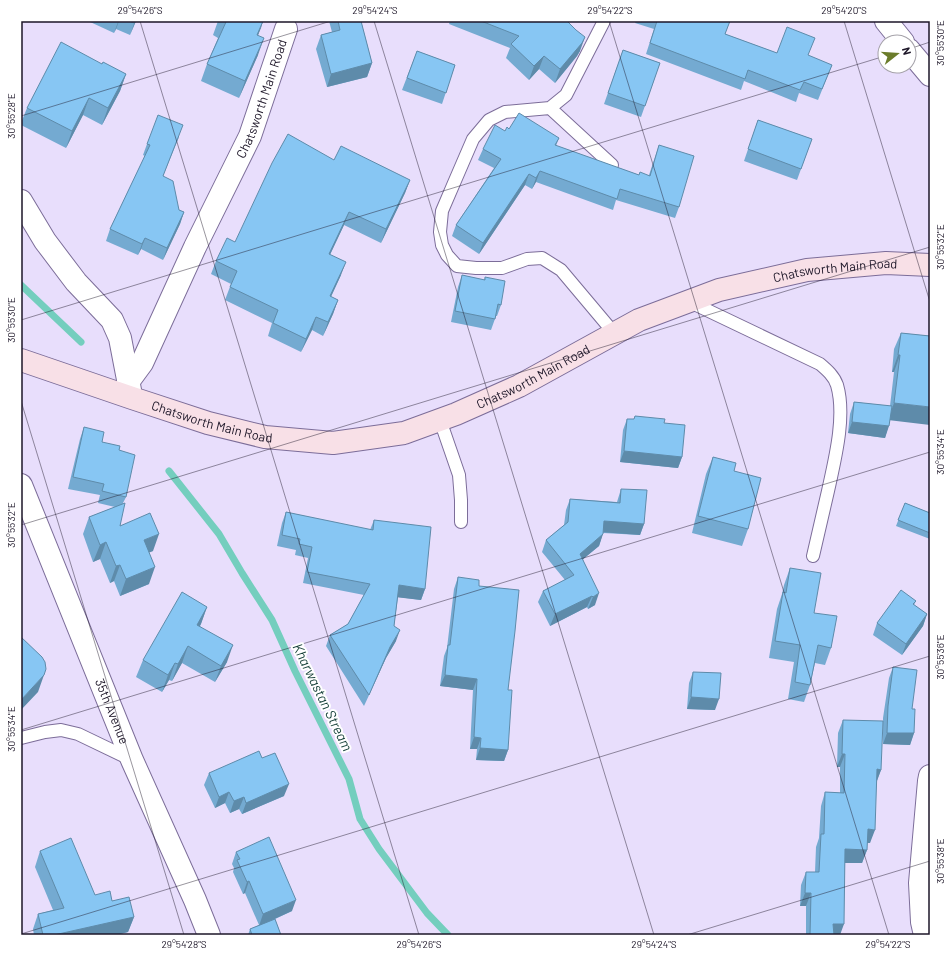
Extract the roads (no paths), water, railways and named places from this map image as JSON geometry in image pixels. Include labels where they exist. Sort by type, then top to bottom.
[{"type":"street","points":[[886,21],[897,34]]},
{"type":"street","name":"Chatsworth Main Road","points":[[130,390],[195,247],[250,136],[286,29]]},
{"type":"street","points":[[917,60],[930,75]]},
{"type":"street","points":[[21,201],[45,241],[76,282],[112,320],[120,338],[130,390]]},
{"type":"street","name":"Chatsworth Main Road","points":[[21,360],[130,390],[208,423],[265,437],[333,443],[404,433],[456,414],[519,386],[640,320],[718,290],[807,270],[886,263],[930,265]]},
{"type":"street","name":"35th Avenue","points":[[21,485],[132,760],[195,900],[209,935]]},
{"type":"street","points":[[925,935],[922,922],[920,883],[930,776]]},
{"type":"lane","points":[[604,21],[566,95],[550,108],[505,112],[489,120],[474,139],[442,211],[440,232],[442,245],[447,255],[457,266],[502,268],[527,259],[542,258],[562,270],[614,333]]},
{"type":"lane","points":[[550,108],[612,165]]},
{"type":"lane","points":[[688,301],[820,364],[830,373],[837,384],[840,423],[834,463],[814,556]]},
{"type":"lane","points":[[440,420],[459,475],[461,522]]},
{"type":"lane","points":[[21,738],[61,730],[78,734],[132,760]]},
{"type":"waterway","name":"Kharwastan Stream","points":[[21,285],[81,342]]},
{"type":"waterway","name":"Kharwastan Stream","points":[[169,471],[219,534],[272,620],[295,671],[349,779],[360,819],[379,849],[427,913],[448,935]]}]
